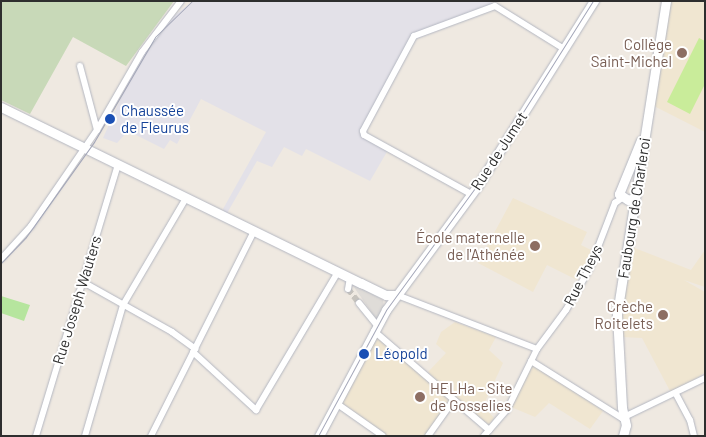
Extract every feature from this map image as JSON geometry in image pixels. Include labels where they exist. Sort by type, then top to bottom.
[{"type":"main road","name":"Rue de Jumet","points":[[319,436],[376,328],[397,295],[471,194],[594,1]]},
{"type":"main road","name":"Rue Theys","points":[[629,200],[619,194],[641,141],[662,1]]},
{"type":"main road","name":"Faubourg de Charleroi","points":[[622,436],[626,425],[623,417],[617,314],[629,200],[637,181],[666,1]]},
{"type":"main road","points":[[1,108],[337,272],[386,295],[397,295]]},
{"type":"main road","points":[[626,177],[634,177],[637,181]]},
{"type":"street","points":[[1,259],[24,236],[98,130],[142,52],[180,1]]},
{"type":"street","points":[[471,194],[364,135],[363,131],[414,36],[495,6],[564,49]]},
{"type":"street","points":[[80,66],[98,130]]},
{"type":"street","name":"Rue Joseph Wauters","points":[[36,436],[118,164]]},
{"type":"street","points":[[85,436],[123,304],[186,198]]},
{"type":"street","name":"Rue Theys","points":[[484,436],[508,410],[537,349],[566,310],[585,276],[615,203],[629,200]]},
{"type":"street","points":[[151,436],[254,231]]},
{"type":"street","points":[[83,282],[123,304],[194,351],[256,410],[337,272]]},
{"type":"street","points":[[348,290],[350,278]]},
{"type":"street","points":[[397,295],[537,349]]},
{"type":"street","points":[[359,303],[376,328],[453,401],[489,430]]},
{"type":"street","points":[[531,361],[623,417],[676,394],[705,378]]},
{"type":"street","points":[[676,394],[690,420],[694,436]]},
{"type":"street","points":[[429,436],[453,401]]},
{"type":"street","points":[[336,403],[383,436]]},
{"type":"shaded area","points":[[194,1],[490,1],[495,6],[411,41],[361,130],[388,150],[370,181],[306,149],[302,156],[284,147],[272,167],[257,161],[226,215],[223,209],[266,132],[201,99],[177,144],[170,140],[164,149],[128,131],[117,143],[103,138],[141,53],[172,17]]},
{"type":"shaded area","name":"Collège Saint-Michel","points":[[668,1],[705,1],[705,132],[650,104]]},
{"type":"shaded area","name":"École maternelle de l'Athénée","points":[[513,198],[587,232],[581,245],[593,251],[577,280],[547,265],[533,292],[478,263]]},
{"type":"shaded area","name":"Crèche Roitelets","points":[[627,245],[691,270],[705,250],[705,287],[684,280],[705,292],[705,372],[678,392],[670,391],[642,338],[621,337]]},
{"type":"shaded area","points":[[351,283],[383,300],[384,307],[377,320]]},
{"type":"shaded area","points":[[455,322],[496,337],[489,350],[503,363],[483,406],[494,418],[489,425],[452,397],[428,372],[446,353],[436,344],[441,332]]},
{"type":"shaded area","name":"HELHa - Site de Gosselies","points":[[375,335],[453,401],[428,436],[386,436],[340,403]]},
{"type":"shaded area","points":[[533,362],[603,411],[590,429],[549,403],[535,417],[511,407]]},
{"type":"green space","points":[[1,1],[174,1],[126,66],[73,37],[30,114],[1,100]]},
{"type":"green space","points":[[699,38],[705,41],[705,84],[690,114],[667,102]]},
{"type":"green space","points":[[1,296],[30,305],[24,321],[1,313]]},
{"type":"tunnel","points":[[348,289],[359,303]]},
{"type":"tram line","points":[[1,263],[26,237],[94,142],[155,37],[192,1]]},
{"type":"tram line","points":[[318,436],[386,310],[477,185],[593,1]]},
{"type":"place","name":"Collège Saint-Michel","points":[[682,53]]},
{"type":"place","name":"Chaussée de Fleurus","points":[[110,119]]},
{"type":"place","name":"École maternelle de l'Athénée","points":[[535,246]]},
{"type":"place","name":"Crèche Roitelets","points":[[663,315]]},
{"type":"place","name":"Léopold","points":[[364,354]]},
{"type":"place","name":"HELHa - Site de Gosselies","points":[[420,397]]}]
